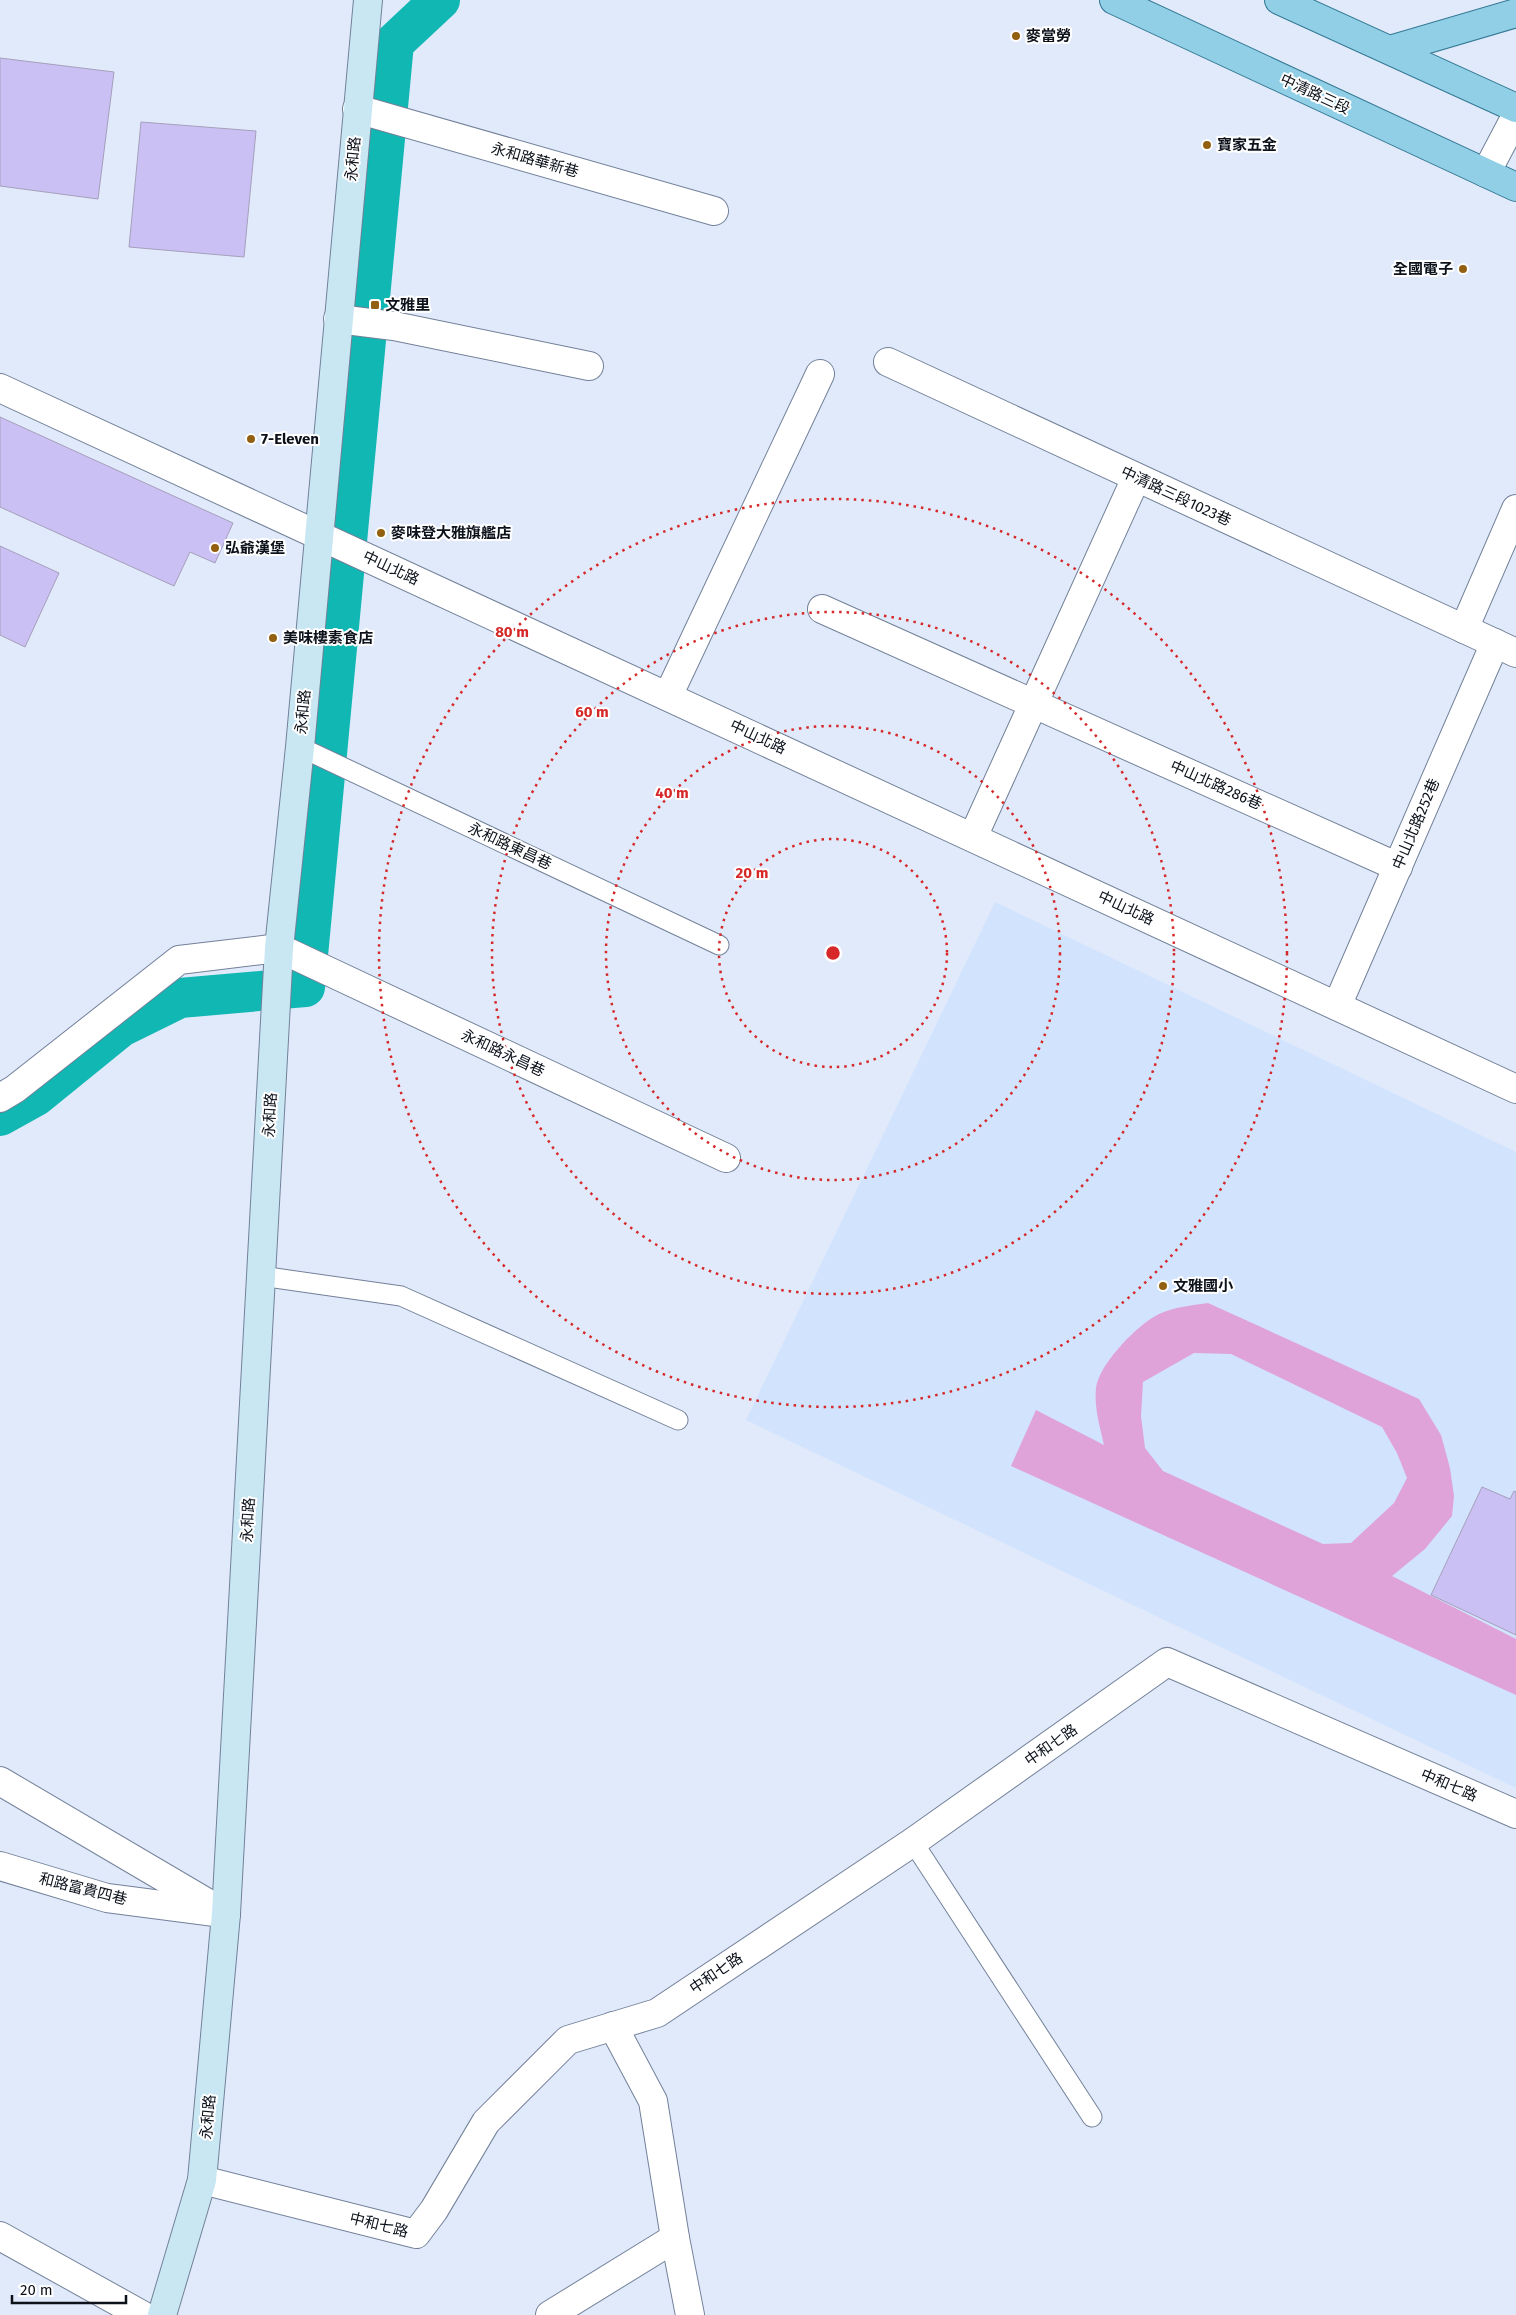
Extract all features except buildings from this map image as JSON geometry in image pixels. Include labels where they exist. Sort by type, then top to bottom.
[{"type":"main road","name":"永和路","points":[[162,2315],[202,2180],[226,1914],[281,949],[301,748],[368,0]]},
{"type":"main road","name":"中清路三段","points":[[1114,0],[1516,187]]},
{"type":"main road","points":[[1279,0],[1516,108]]},
{"type":"main road","points":[[1390,50],[1516,13]]},
{"type":"street","name":"永和路華新巷","points":[[359,110],[714,211]]},
{"type":"street","points":[[1486,173],[1516,116]]},
{"type":"street","points":[[340,319],[394,326],[589,366]]},
{"type":"street","name":"中清路三段1023巷","points":[[888,362],[1505,648]]},
{"type":"street","points":[[668,696],[820,374]]},
{"type":"street","name":"中山北路","points":[[0,388],[367,556],[1516,1089]]},
{"type":"street","points":[[973,837],[1136,478]]},
{"type":"street","points":[[1464,629],[1516,509]]},
{"type":"street","name":"中山北路286巷","points":[[822,609],[1398,867]]},
{"type":"street","name":"中山北路252巷","points":[[1337,1006],[1398,867],[1505,648]]},
{"type":"street","points":[[0,1098],[16,1089],[180,960],[281,949]]},
{"type":"street","name":"永和路永昌巷","points":[[281,949],[726,1158]]},
{"type":"street","name":"中和七路","points":[[202,2180],[416,2234],[434,2210],[486,2122],[568,2040],[656,2013],[913,1842],[1167,1662],[1516,1814]]},
{"type":"street","points":[[0,1781],[226,1914]]},
{"type":"street","name":"和路富貴四巷","points":[[0,1866],[107,1898],[226,1914]]},
{"type":"street","points":[[613,2026],[653,2101],[675,2238],[690,2315]]},
{"type":"street","points":[[0,2236],[142,2315]]},
{"type":"street","points":[[550,2315],[675,2238]]},
{"type":"lane","name":"永和路東昌巷","points":[[301,748],[719,945]]},
{"type":"lane","points":[[261,1276],[401,1296],[678,1420]]},
{"type":"lane","points":[[913,1842],[1092,2117]]},
{"type":"shaded area","name":"文雅國小","points":[[995,902],[1516,1152],[1516,1788],[746,1420]]},
{"type":"shaded area","points":[[1208,1303],[1419,1399],[1441,1435],[1450,1468],[1454,1496],[1452,1516],[1425,1549],[1392,1576],[1516,1639],[1516,1695],[1011,1466],[1036,1410],[1104,1445],[1097,1410],[1096,1388],[1098,1379],[1110,1359],[1127,1339],[1159,1314],[1172,1309]],"holes":[[[1194,1353],[1231,1354],[1382,1427],[1397,1453],[1407,1478],[1394,1503],[1351,1543],[1323,1544],[1163,1471],[1145,1448],[1141,1416],[1143,1382]]]},
{"type":"waterway","points":[[0,1116],[36,1096],[121,1027],[180,998],[305,987],[394,43],[440,0]]},
{"type":"place","name":"麥當勞","points":[[1016,36]]},
{"type":"place","name":"寶家五金","points":[[1207,145]]},
{"type":"place","name":"全國電子","points":[[1463,269]]},
{"type":"place","name":"文雅里","points":[[375,305]]},
{"type":"place","name":"7-Eleven","points":[[251,439]]},
{"type":"place","name":"麥味登大雅旗艦店","points":[[381,533]]},
{"type":"place","name":"弘爺漢堡","points":[[215,548]]},
{"type":"place","name":"美味樓素食店","points":[[273,638]]},
{"type":"place","name":"文雅國小","points":[[1163,1286]]}]
